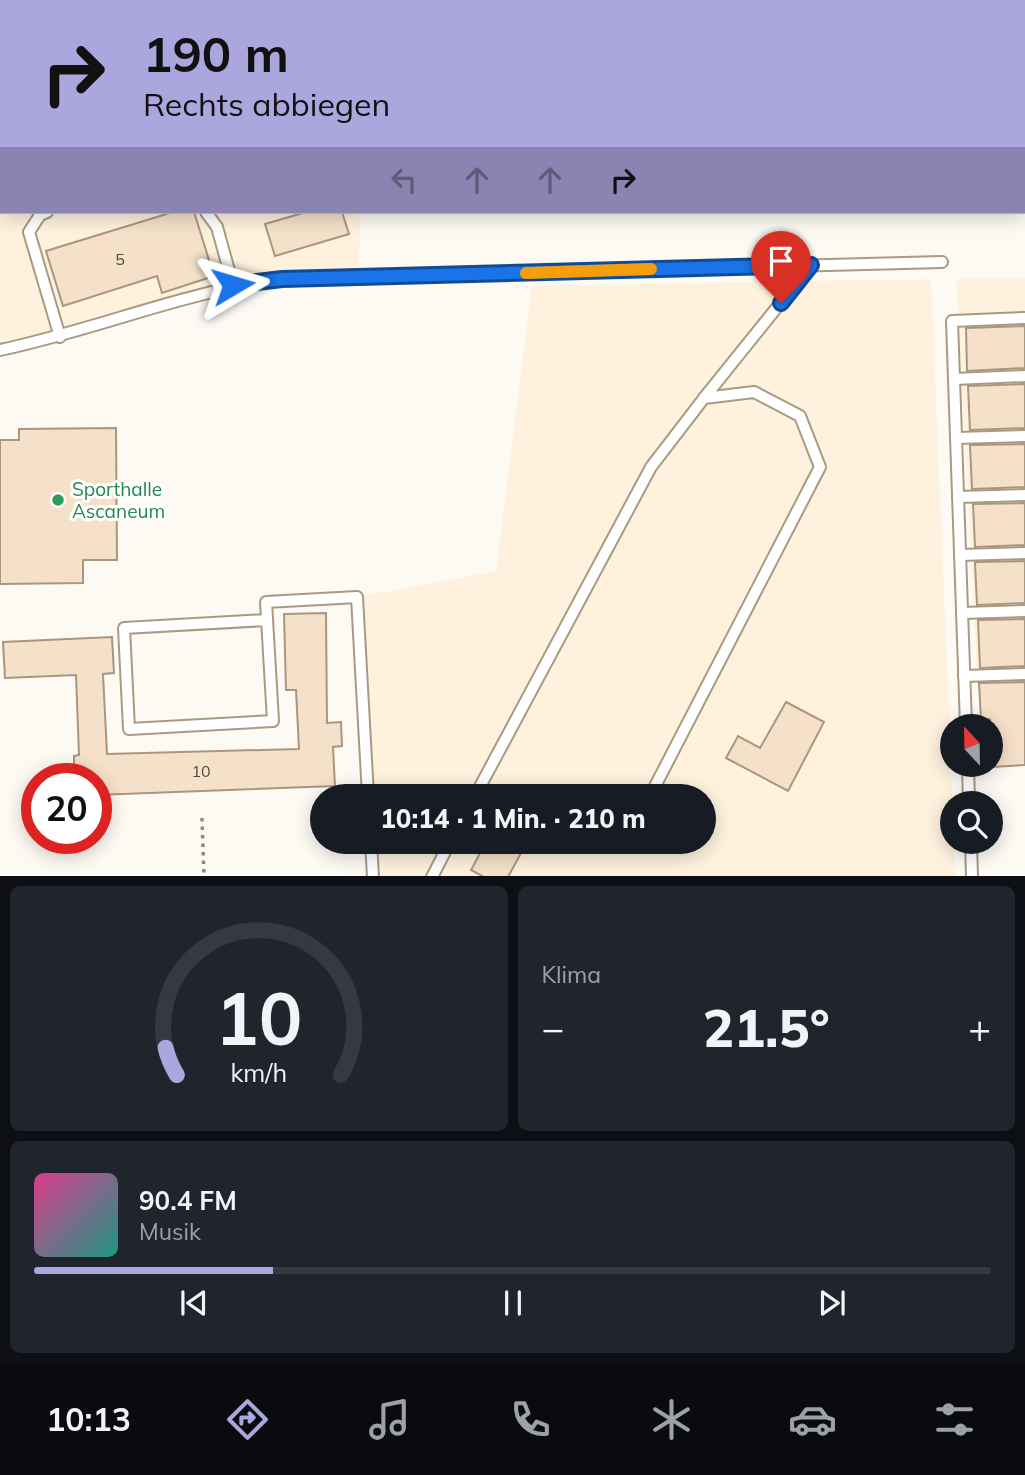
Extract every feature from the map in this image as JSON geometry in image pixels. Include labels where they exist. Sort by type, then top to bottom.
[{"type":"lane","points":[[42,214],[29,232],[60,337]]},
{"type":"lane","points":[[207,214],[217,227],[233,285]]},
{"type":"lane","points":[[0,350],[60,337],[233,285],[282,279],[942,262]]},
{"type":"lane","points":[[481,784],[651,467],[811,265]]},
{"type":"lane","points":[[966,714],[952,321],[1025,318]]},
{"type":"lane","points":[[954,379],[1025,376]]},
{"type":"lane","points":[[656,784],[820,467],[800,416],[754,392],[704,398]]},
{"type":"lane","points":[[956,438],[1025,436]]},
{"type":"lane","points":[[958,497],[1025,495]]},
{"type":"lane","points":[[960,555],[1025,553]]},
{"type":"lane","points":[[267,620],[124,628],[130,729],[273,721],[266,602],[357,597],[367,784]]},
{"type":"lane","points":[[962,613],[1025,611]]},
{"type":"lane","points":[[964,676],[1025,674]]},
{"type":"lane","points":[[372,854],[373,876]]},
{"type":"lane","points":[[433,876],[444,854]]},
{"type":"lane","points":[[971,854],[972,876]]},
{"type":"path","points":[[202,818],[204,876]]},
{"type":"shaded area","points":[[0,214],[360,214],[359,271],[275,273],[221,282],[35,336],[0,341]]},
{"type":"shaded area","points":[[931,279],[949,714],[940,714],[940,777],[952,777],[952,791],[940,791],[940,854],[955,854],[956,876],[373,876],[372,854],[716,854],[716,784],[367,784],[357,597],[496,571],[532,286]]},
{"type":"shaded area","points":[[956,279],[1025,279],[1025,718],[1003,720],[1003,714],[980,714]]},
{"type":"building","points":[[166,214],[195,214],[214,276],[162,293],[157,276],[63,306],[46,251]]},
{"type":"building","points":[[299,214],[343,214],[349,234],[275,256],[265,224]]},
{"type":"building","points":[[1025,326],[1025,368],[967,371],[966,328]]},
{"type":"building","points":[[1025,384],[1025,428],[970,430],[968,386]]},
{"type":"building","name":"Sporthalle Ascaneum","points":[[116,428],[117,560],[83,560],[83,583],[0,584],[0,440],[19,440],[19,429]]},
{"type":"building","points":[[1025,444],[1025,487],[972,489],[970,445]]},
{"type":"building","points":[[1025,503],[1025,545],[975,547],[973,504]]},
{"type":"building","points":[[1025,561],[1025,603],[977,605],[975,562]]},
{"type":"building","points":[[326,613],[327,723],[341,722],[342,746],[333,747],[335,784],[112,794],[112,763],[74,763],[74,756],[79,755],[76,675],[5,678],[3,642],[112,637],[114,673],[103,674],[107,754],[299,749],[296,690],[286,690],[284,614]]},
{"type":"building","points":[[1025,619],[1025,666],[980,668],[978,620]]},
{"type":"building","points":[[1025,682],[1025,765],[1003,766],[1003,714],[981,714],[979,683]]},
{"type":"building","points":[[786,702],[824,722],[788,791],[726,758],[738,736],[760,748]]},
{"type":"building","points":[[480,854],[520,854],[509,876],[482,876],[471,870]]},
{"type":"slow traffic","points":[[526,273],[651,269]]},
{"type":"place","name":"Sporthalle Ascaneum","points":[[58,500]]},
{"type":"route","points":[[233,285],[282,279],[811,265],[781,303]]}]
